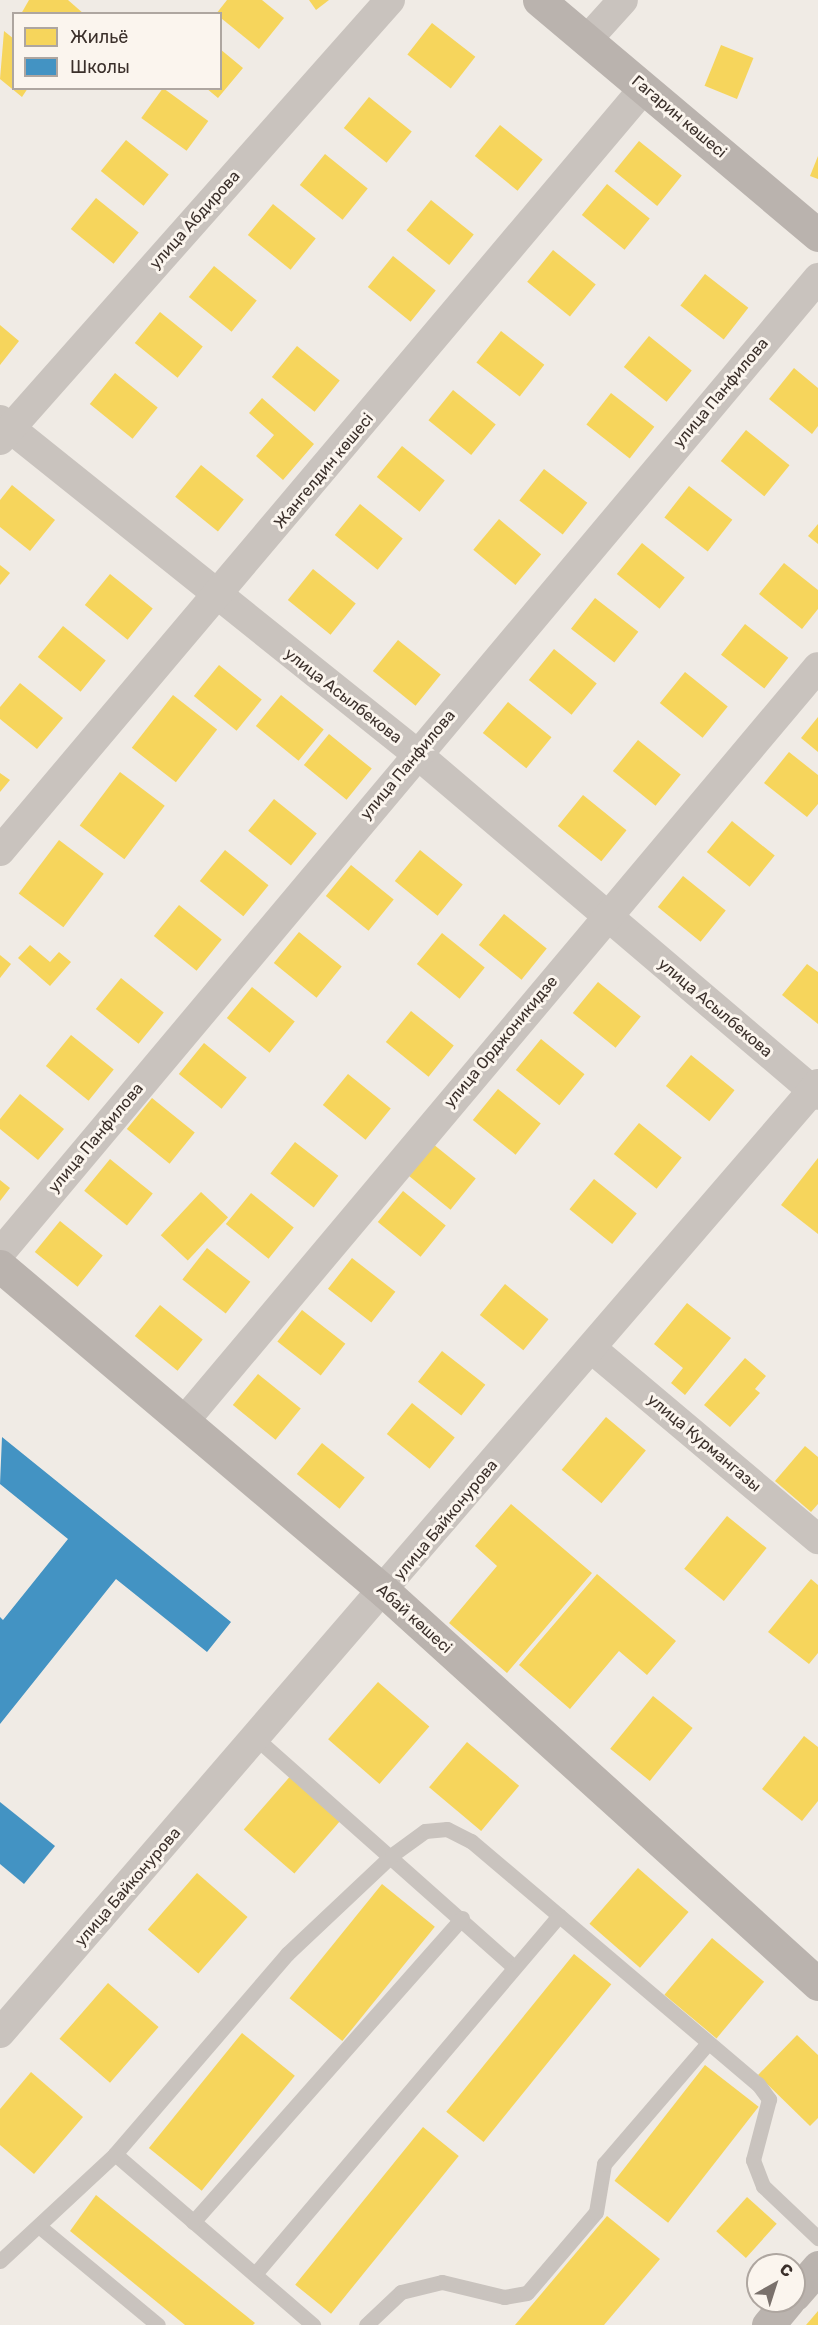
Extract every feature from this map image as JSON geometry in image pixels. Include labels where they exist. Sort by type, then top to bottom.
[{"type":"main road","name":"Гагарин көшесі","points":[[539,0],[818,235]]},
{"type":"main road","name":"Абай көшесі","points":[[0,1266],[186,1419],[385,1593],[818,1984]]},
{"type":"main road","points":[[806,2278],[818,2261]]},
{"type":"main road","points":[[768,2325],[778,2313]]},
{"type":"street","name":"улица Абдирова","points":[[3,429],[390,0]]},
{"type":"street","points":[[586,41],[622,0]]},
{"type":"street","name":"Жангелдин көшесі","points":[[0,851],[218,597],[644,88]]},
{"type":"street","name":"улица Панфилова","points":[[0,1253],[818,278]]},
{"type":"street","name":"улица Асылбекова","points":[[3,429],[417,754],[816,1090]]},
{"type":"street","name":"улица Орджоникидзе","points":[[186,1419],[818,666]]},
{"type":"street","name":"улица Байконурова","points":[[0,2034],[385,1593],[591,1348],[816,1090]]},
{"type":"street","name":"улица Курмангазы","points":[[591,1348],[818,1539]]},
{"type":"lane","points":[[257,1739],[392,1855],[514,1967]]},
{"type":"lane","points":[[0,2261],[116,2154],[287,1954],[392,1855],[424,1831],[447,1828],[471,1841],[708,2043],[769,2099],[753,2160],[763,2186],[818,2261]]},
{"type":"lane","points":[[255,2274],[559,1916]]},
{"type":"lane","points":[[193,2222],[462,1918]]},
{"type":"lane","points":[[366,2325],[401,2292],[442,2282],[504,2297],[527,2293],[596,2212],[604,2164],[708,2043]]},
{"type":"lane","points":[[116,2154],[313,2325]]},
{"type":"lane","points":[[40,2226],[158,2325]]},
{"type":"building: Жильё","points":[[29,0],[68,0],[82,12],[22,12]]},
{"type":"building: Жильё","points":[[227,0],[262,0],[284,18],[259,49],[222,19],[222,12],[218,12]]},
{"type":"building: Жильё","points":[[309,0],[329,0],[316,10]]},
{"type":"building: Жильё","points":[[432,23],[475,57],[451,88],[407,55]]},
{"type":"building: Жильё","points":[[4,31],[12,37],[12,89],[0,79]]},
{"type":"building: Жильё","points":[[721,45],[753,58],[737,99],[705,86]]},
{"type":"building: Жильё","points":[[222,51],[243,68],[218,98],[208,90],[222,90]]},
{"type":"building: Жильё","points":[[13,90],[27,90],[22,97]]},
{"type":"building: Жильё","points":[[162,90],[166,90],[208,121],[187,151],[141,118]]},
{"type":"building: Жильё","points":[[369,97],[412,132],[387,163],[344,128]]},
{"type":"building: Жильё","points":[[500,125],[543,160],[518,191],[475,156]]},
{"type":"building: Жильё","points":[[126,140],[169,175],[144,206],[101,171]]},
{"type":"building: Жильё","points":[[639,141],[682,176],[657,206],[614,171]]},
{"type":"building: Жильё","points":[[325,154],[368,189],[343,220],[300,185]]},
{"type":"building: Жильё","points":[[818,156],[818,179],[810,176]]},
{"type":"building: Жильё","points":[[607,184],[650,219],[625,250],[582,215]]},
{"type":"building: Жильё","points":[[96,198],[139,233],[114,264],[71,229]]},
{"type":"building: Жильё","points":[[431,200],[474,235],[449,265],[406,230]]},
{"type":"building: Жильё","points":[[273,204],[316,239],[291,270],[248,235]]},
{"type":"building: Жильё","points":[[553,250],[596,285],[570,316],[527,282]]},
{"type":"building: Жильё","points":[[393,256],[436,291],[411,322],[368,287]]},
{"type":"building: Жильё","points":[[214,266],[257,301],[232,332],[189,297]]},
{"type":"building: Жильё","points":[[705,274],[748,308],[724,339],[680,306]]},
{"type":"building: Жильё","points":[[160,312],[203,347],[178,378],[135,343]]},
{"type":"building: Жильё","points":[[0,325],[19,341],[0,365]]},
{"type":"building: Жильё","points":[[501,331],[544,365],[520,396],[476,363]]},
{"type":"building: Жильё","points":[[649,336],[692,371],[667,402],[624,367]]},
{"type":"building: Жильё","points":[[297,346],[340,381],[315,412],[272,377]]},
{"type":"building: Жильё","points":[[794,368],[818,388],[818,426],[812,434],[769,399]]},
{"type":"building: Жильё","points":[[115,373],[158,408],[133,439],[90,404]]},
{"type":"building: Жильё","points":[[453,390],[496,425],[471,455],[428,420]]},
{"type":"building: Жильё","points":[[611,393],[654,427],[630,458],[586,425]]},
{"type":"building: Жильё","points":[[262,398],[314,444],[283,480],[256,456],[274,435],[249,413]]},
{"type":"building: Жильё","points":[[746,430],[790,465],[764,496],[721,461]]},
{"type":"building: Жильё","points":[[402,446],[445,481],[420,512],[377,477]]},
{"type":"building: Жильё","points":[[201,465],[244,500],[218,531],[175,497]]},
{"type":"building: Жильё","points":[[544,469],[587,503],[563,534],[519,501]]},
{"type":"building: Жильё","points":[[12,485],[55,520],[30,551],[0,527],[0,500]]},
{"type":"building: Жильё","points":[[689,486],[732,520],[708,551],[664,518]]},
{"type":"building: Жильё","points":[[360,504],[403,539],[378,570],[335,535]]},
{"type":"building: Жильё","points":[[499,519],[541,554],[515,585],[473,550]]},
{"type":"building: Жильё","points":[[818,524],[818,544],[808,536]]},
{"type":"building: Жильё","points":[[642,543],[685,578],[660,609],[617,574]]},
{"type":"building: Жильё","points":[[784,563],[818,590],[818,609],[802,629],[759,594]]},
{"type":"building: Жильё","points":[[0,565],[10,573],[0,585]]},
{"type":"building: Жильё","points":[[313,569],[356,604],[331,635],[288,600]]},
{"type":"building: Жильё","points":[[110,574],[153,609],[128,640],[85,605]]},
{"type":"building: Жильё","points":[[595,598],[638,632],[614,663],[571,629]]},
{"type":"building: Жильё","points":[[745,624],[788,658],[764,689],[721,655]]},
{"type":"building: Жильё","points":[[63,626],[106,661],[81,692],[38,657]]},
{"type":"building: Жильё","points":[[398,640],[441,675],[416,706],[373,671]]},
{"type":"building: Жильё","points":[[554,649],[597,684],[572,715],[529,680]]},
{"type":"building: Жильё","points":[[219,665],[262,700],[237,731],[194,696]]},
{"type":"building: Жильё","points":[[685,672],[728,707],[703,738],[660,703]]},
{"type":"building: Жильё","points":[[20,683],[63,718],[37,749],[0,719],[0,707]]},
{"type":"building: Жильё","points":[[173,695],[217,729],[176,782],[132,748]]},
{"type":"building: Жильё","points":[[281,695],[324,730],[299,761],[256,726]]},
{"type":"building: Жильё","points":[[508,702],[552,737],[526,768],[483,733]]},
{"type":"building: Жильё","points":[[818,717],[818,752],[801,738]]},
{"type":"building: Жильё","points":[[329,734],[372,769],[347,800],[304,765]]},
{"type":"building: Жильё","points":[[638,740],[681,775],[656,806],[613,771]]},
{"type":"building: Жильё","points":[[789,752],[818,775],[818,804],[807,817],[764,783]]},
{"type":"building: Жильё","points":[[120,772],[165,806],[124,859],[80,826]]},
{"type":"building: Жильё","points":[[0,773],[10,780],[0,792]]},
{"type":"building: Жильё","points":[[583,795],[627,830],[601,861],[558,826]]},
{"type":"building: Жильё","points":[[274,799],[317,834],[291,865],[248,831]]},
{"type":"building: Жильё","points":[[732,821],[775,856],[750,887],[707,852]]},
{"type":"building: Жильё","points":[[59,840],[104,874],[63,927],[19,894]]},
{"type":"building: Жильё","points":[[225,850],[269,885],[243,916],[200,881]]},
{"type":"building: Жильё","points":[[420,850],[463,885],[438,916],[395,881]]},
{"type":"building: Жильё","points":[[351,865],[394,900],[369,931],[326,896]]},
{"type":"building: Жильё","points":[[683,876],[726,911],[701,942],[658,907]]},
{"type":"building: Жильё","points":[[179,905],[222,940],[197,971],[154,936]]},
{"type":"building: Жильё","points":[[504,914],[547,949],[522,980],[479,945]]},
{"type":"building: Жильё","points":[[299,932],[342,967],[317,998],[274,963]]},
{"type":"building: Жильё","points":[[442,933],[485,968],[460,999],[417,964]]},
{"type":"building: Жильё","points":[[30,945],[50,962],[59,952],[71,962],[50,986],[18,958]]},
{"type":"building: Жильё","points":[[0,955],[11,964],[0,978]]},
{"type":"building: Жильё","points":[[807,964],[818,972],[818,1024],[782,995]]},
{"type":"building: Жильё","points":[[121,978],[164,1013],[139,1044],[96,1009]]},
{"type":"building: Жильё","points":[[598,982],[641,1017],[616,1048],[573,1013]]},
{"type":"building: Жильё","points":[[252,987],[295,1022],[270,1053],[227,1018]]},
{"type":"building: Жильё","points":[[411,1011],[454,1046],[429,1077],[386,1042]]},
{"type":"building: Жильё","points":[[71,1035],[114,1070],[89,1101],[46,1066]]},
{"type":"building: Жильё","points":[[541,1039],[585,1074],[559,1105],[516,1070]]},
{"type":"building: Жильё","points":[[204,1043],[247,1078],[222,1109],[179,1074]]},
{"type":"building: Жильё","points":[[691,1055],[735,1090],[709,1121],[666,1086]]},
{"type":"building: Жильё","points":[[348,1074],[391,1109],[366,1140],[323,1105]]},
{"type":"building: Жильё","points":[[498,1089],[541,1124],[516,1155],[473,1120]]},
{"type":"building: Жильё","points":[[20,1094],[64,1129],[38,1160],[0,1129],[0,1119]]},
{"type":"building: Жильё","points":[[152,1098],[195,1133],[170,1164],[127,1129]]},
{"type":"building: Жильё","points":[[639,1123],[682,1158],[657,1189],[614,1154]]},
{"type":"building: Жильё","points":[[295,1142],[338,1176],[314,1207],[270,1174]]},
{"type":"building: Жильё","points":[[433,1144],[476,1179],[451,1210],[408,1175]]},
{"type":"building: Жильё","points":[[818,1158],[818,1234],[781,1205]]},
{"type":"building: Жильё","points":[[110,1159],[153,1194],[127,1225],[84,1191]]},
{"type":"building: Жильё","points":[[594,1179],[637,1214],[612,1244],[569,1209]]},
{"type":"building: Жильё","points":[[0,1180],[10,1188],[0,1201]]},
{"type":"building: Жильё","points":[[403,1191],[446,1226],[421,1257],[378,1222]]},
{"type":"building: Жильё","points":[[201,1192],[228,1217],[188,1260],[161,1235]]},
{"type":"building: Жильё","points":[[251,1193],[294,1228],[269,1259],[226,1224]]},
{"type":"building: Жильё","points":[[60,1221],[103,1256],[78,1287],[35,1252]]},
{"type":"building: Жильё","points":[[207,1248],[250,1282],[226,1313],[182,1280]]},
{"type":"building: Жильё","points":[[352,1258],[395,1292],[371,1323],[328,1289]]},
{"type":"building: Жильё","points":[[505,1284],[549,1319],[523,1350],[480,1315]]},
{"type":"building: Жильё","points":[[687,1303],[731,1338],[685,1395],[671,1383],[683,1368],[654,1344]]},
{"type":"building: Жильё","points":[[160,1305],[203,1340],[178,1371],[135,1336]]},
{"type":"building: Жильё","points":[[302,1310],[345,1344],[321,1375],[277,1342]]},
{"type":"building: Жильё","points":[[442,1351],[485,1385],[461,1416],[418,1382]]},
{"type":"building: Жильё","points":[[745,1358],[766,1376],[755,1389],[760,1393],[730,1427],[704,1405]]},
{"type":"building: Жильё","points":[[258,1374],[301,1409],[276,1440],[233,1405]]},
{"type":"building: Жильё","points":[[412,1403],[455,1438],[430,1469],[387,1434]]},
{"type":"building: Жильё","points":[[606,1417],[646,1450],[601,1503],[562,1470]]},
{"type":"building: Жильё","points":[[322,1443],[365,1478],[340,1509],[297,1474]]},
{"type":"building: Жильё","points":[[805,1446],[818,1457],[818,1504],[811,1512],[775,1481]]},
{"type":"building: Жильё","points":[[511,1504],[592,1573],[507,1673],[449,1623],[497,1566],[475,1546]]},
{"type":"building: Жильё","points":[[727,1516],[767,1548],[724,1601],[684,1569]]},
{"type":"building: Жильё","points":[[597,1574],[676,1641],[647,1675],[619,1651],[570,1709],[519,1665]]},
{"type":"building: Жильё","points":[[811,1579],[818,1585],[818,1653],[809,1664],[768,1632]]},
{"type":"building: Жильё","points":[[378,1682],[429,1727],[379,1784],[328,1739]]},
{"type":"building: Жильё","points":[[653,1696],[693,1728],[650,1781],[610,1749]]},
{"type":"building: Жильё","points":[[804,1736],[818,1747],[818,1801],[802,1821],[762,1789]]},
{"type":"building: Жильё","points":[[467,1742],[519,1786],[481,1831],[429,1787]]},
{"type":"building: Жильё","points":[[293,1773],[344,1817],[294,1874],[244,1830]]},
{"type":"building: Жильё","points":[[638,1868],[689,1912],[640,1968],[589,1924]]},
{"type":"building: Жильё","points":[[197,1873],[248,1917],[198,1974],[148,1930]]},
{"type":"building: Жильё","points":[[382,1884],[435,1927],[342,2041],[289,1998]]},
{"type":"building: Жильё","points":[[712,1938],[764,1982],[717,2038],[664,1995]]},
{"type":"building: Жильё","points":[[574,1954],[611,1984],[484,2142],[446,2112]]},
{"type":"building: Жильё","points":[[108,1983],[159,2027],[110,2083],[59,2039]]},
{"type":"building: Жильё","points":[[242,2033],[295,2076],[202,2191],[149,2148]]},
{"type":"building: Жильё","points":[[797,2035],[818,2055],[818,2118],[810,2126],[758,2075]]},
{"type":"building: Жильё","points":[[705,2065],[759,2107],[668,2223],[614,2181]]},
{"type":"building: Жильё","points":[[31,2072],[83,2117],[34,2174],[0,2145],[0,2109]]},
{"type":"building: Жильё","points":[[423,2127],[459,2156],[331,2314],[295,2285]]},
{"type":"building: Жильё","points":[[96,2195],[255,2323],[253,2325],[185,2325],[70,2231]]},
{"type":"building: Жильё","points":[[747,2197],[777,2224],[750,2253],[746,2253],[746,2258],[716,2231]]},
{"type":"building: Жильё","points":[[607,2216],[660,2259],[604,2325],[515,2325]]},
{"type":"building: Жильё","points":[[818,2311],[818,2325],[806,2325]]},
{"type":"building: Школы","points":[[2,1437],[231,1622],[207,1652],[116,1579],[0,1724],[0,1617],[3,1620],[68,1539],[0,1484]]},
{"type":"building: Школы","points":[[0,1802],[55,1846],[24,1884],[0,1864]]}]
